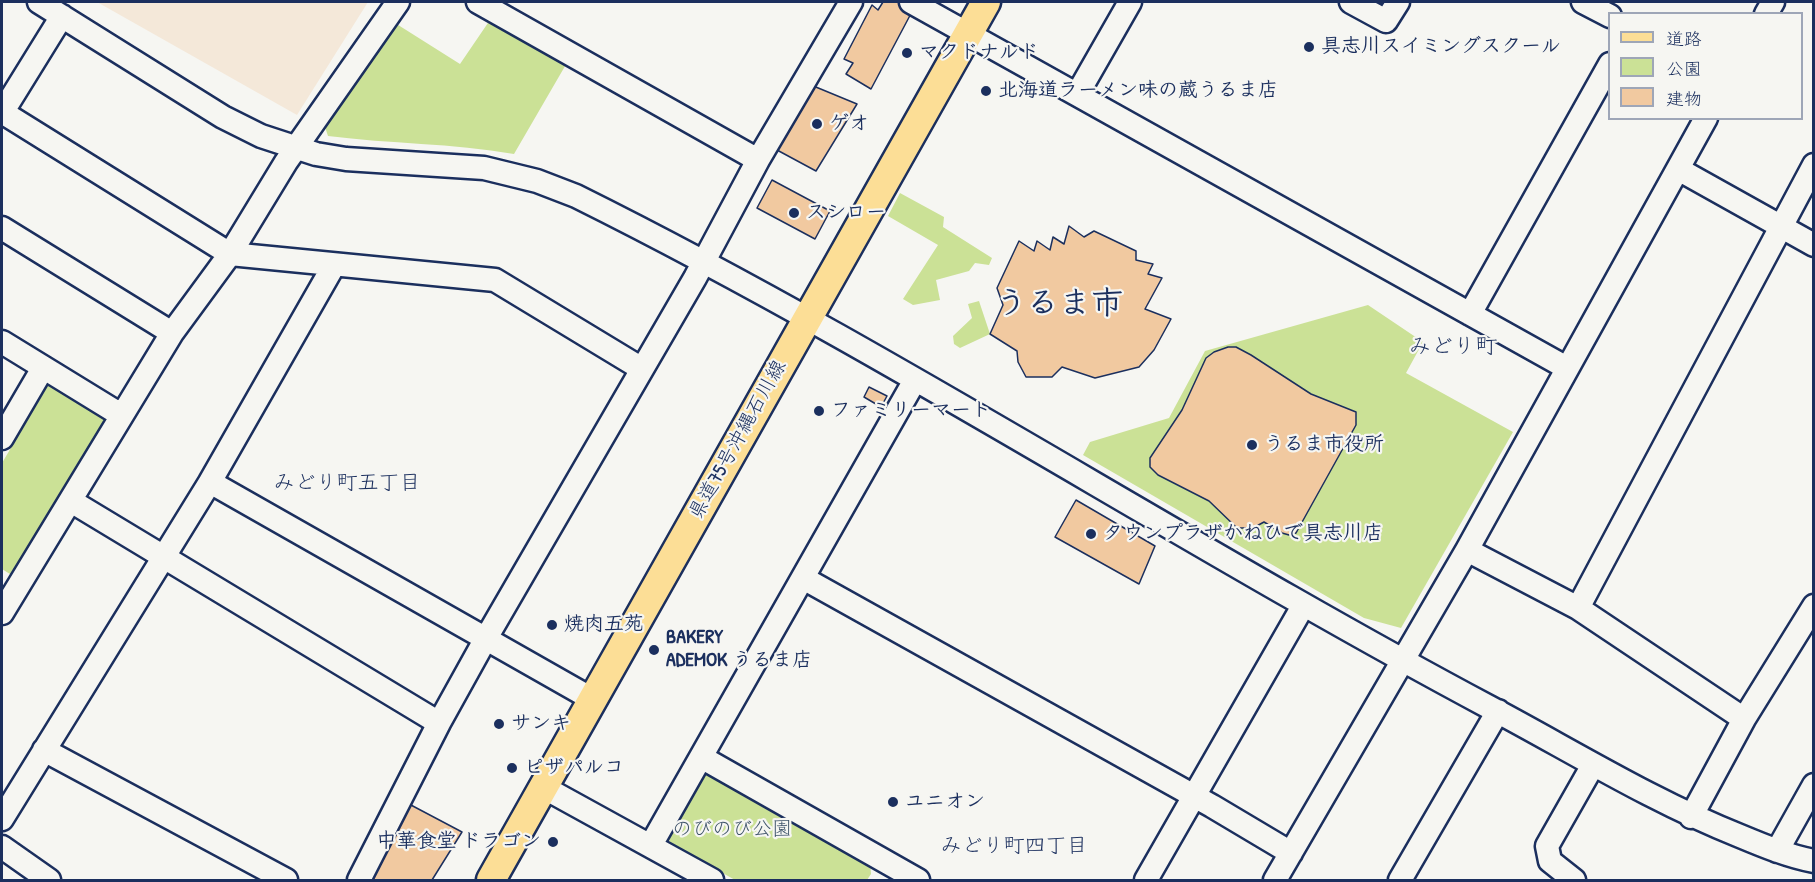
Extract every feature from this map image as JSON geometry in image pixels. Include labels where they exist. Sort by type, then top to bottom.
[{"type":"main road","name":"県道75号沖縄石川線","points":[[491,880],[986,2]]},
{"type":"street","points":[[39,2],[224,117],[261,136],[296,148],[355,160],[461,164],[511,173],[576,196],[806,318],[1303,606],[1593,765],[1691,817],[1777,851],[1814,861]]},
{"type":"street","points":[[2,613],[9,583],[71,501],[172,333],[230,254],[296,148],[398,2]]},
{"type":"street","points":[[478,2],[758,160]]},
{"type":"street","points":[[359,880],[439,723],[485,640],[642,369],[758,160],[851,2]]},
{"type":"street","points":[[911,2],[1078,93],[1567,368]]},
{"type":"street","points":[[1078,93],[1130,2]]},
{"type":"street","points":[[1351,2],[1386,21],[1398,2]]},
{"type":"street","points":[[1583,2],[1608,15]]},
{"type":"street","points":[[62,16],[2,112],[230,254],[495,280],[642,369]]},
{"type":"street","points":[[1470,314],[1608,68]]},
{"type":"street","points":[[1275,880],[1467,550],[1705,120]]},
{"type":"street","points":[[1578,608],[1814,165]]},
{"type":"street","points":[[1678,169],[1814,245]]},
{"type":"street","points":[[2,228],[172,333]]},
{"type":"street","points":[[2,819],[210,482],[334,265]]},
{"type":"street","points":[[2,342],[121,415]]},
{"type":"street","points":[[2,438],[43,368]]},
{"type":"street","points":[[651,845],[915,381]]},
{"type":"street","points":[[210,482],[592,699]]},
{"type":"street","points":[[71,501],[164,555],[439,723]]},
{"type":"street","points":[[1467,550],[1578,608],[1744,719]]},
{"type":"street","points":[[803,578],[1196,797],[1291,853]]},
{"type":"street","points":[[1146,880],[1196,797],[1303,606]]},
{"type":"street","points":[[1691,817],[1744,719],[1814,606]]},
{"type":"street","points":[[1400,880],[1498,711]]},
{"type":"street","points":[[44,750],[286,880]]},
{"type":"street","points":[[701,757],[882,872],[918,880]]},
{"type":"street","points":[[1574,880],[1550,861],[1547,846],[1593,765]]},
{"type":"street","points":[[1777,851],[1814,785]]},
{"type":"street","points":[[543,787],[712,880]]},
{"type":"street","points":[[2,848],[49,880]]},
{"type":"shaded area","points":[[97,2],[368,2],[297,115]]},
{"type":"green space","points":[[492,17],[568,61],[514,154],[328,136],[323,121],[395,23],[460,64]]},
{"type":"green space","points":[[900,193],[944,217],[943,227],[992,258],[989,265],[975,263],[969,271],[936,280],[940,300],[913,305],[903,299],[938,245],[888,216]]},
{"type":"green space","points":[[979,301],[990,334],[960,348],[954,344],[953,336],[972,318],[968,304]]},
{"type":"green space","points":[[1368,305],[1423,342],[1406,373],[1513,432],[1401,628],[1364,618],[1083,455],[1090,442],[1169,418],[1205,351]]},
{"type":"green space","points":[[54,375],[121,415],[21,581],[2,569],[2,463]]},
{"type":"green space","name":"のびのび公園","points":[[714,771],[870,861],[871,874],[867,880],[735,880],[670,843],[667,833],[702,772]]},
{"type":"building","points":[[883,2],[907,2],[915,6],[871,89],[846,74],[853,63],[844,59],[872,5],[878,10]]},
{"type":"building","points":[[811,85],[857,104],[816,171],[777,150]]},
{"type":"building","points":[[772,180],[830,211],[815,239],[757,208]]},
{"type":"building","points":[[1069,226],[1084,237],[1094,231],[1136,251],[1136,260],[1153,264],[1148,274],[1162,278],[1145,309],[1171,319],[1154,350],[1139,367],[1095,378],[1062,367],[1052,377],[1026,377],[1018,362],[1017,351],[990,334],[1003,305],[997,288],[1019,241],[1034,251],[1037,241],[1050,250],[1053,237],[1064,244]]},
{"type":"building","name":"うるま市役所","points":[[1228,347],[1236,347],[1251,355],[1311,394],[1356,412],[1356,425],[1296,533],[1289,535],[1282,533],[1264,522],[1253,528],[1237,528],[1209,501],[1158,475],[1150,467],[1150,458],[1182,410],[1206,358]]},
{"type":"building","points":[[869,387],[887,396],[881,407],[864,397]]},
{"type":"building","points":[[1076,500],[1155,546],[1139,584],[1055,537]]},
{"type":"building","points":[[409,804],[462,832],[432,880],[361,880]]},
{"type":"place","name":"具志川スイミングスクール","points":[[1309,47]]},
{"type":"place","name":"マクドナルド","points":[[907,53]]},
{"type":"place","name":"北海道ラーメン味の蔵うるま店","points":[[986,91]]},
{"type":"place","name":"ゲオ","points":[[817,124]]},
{"type":"place","name":"スシロー","points":[[794,213]]},
{"type":"place","name":"ファミリーマート","points":[[819,411]]},
{"type":"place","name":"うるま市役所","points":[[1252,445]]},
{"type":"place","name":"タウンプラザかねひで具志川店","points":[[1091,534]]},
{"type":"place","name":"焼肉五苑","points":[[552,625]]},
{"type":"place","name":"BAKERY ADEMOK うるま店","points":[[654,650]]},
{"type":"place","name":"サンキ","points":[[499,724]]},
{"type":"place","name":"ピザパルコ","points":[[512,768]]},
{"type":"place","name":"ユニオン","points":[[893,802]]},
{"type":"place","name":"中華食堂 ドラゴン","points":[[553,842]]},
{"type":"district","name":"うるま市","points":[[1059,304]]},
{"type":"district","name":"みどり町","points":[[1453,347]]},
{"type":"district","name":"みどり町五丁目","points":[[347,483]]},
{"type":"district","name":"みどり町四丁目","points":[[1014,846]]}]
